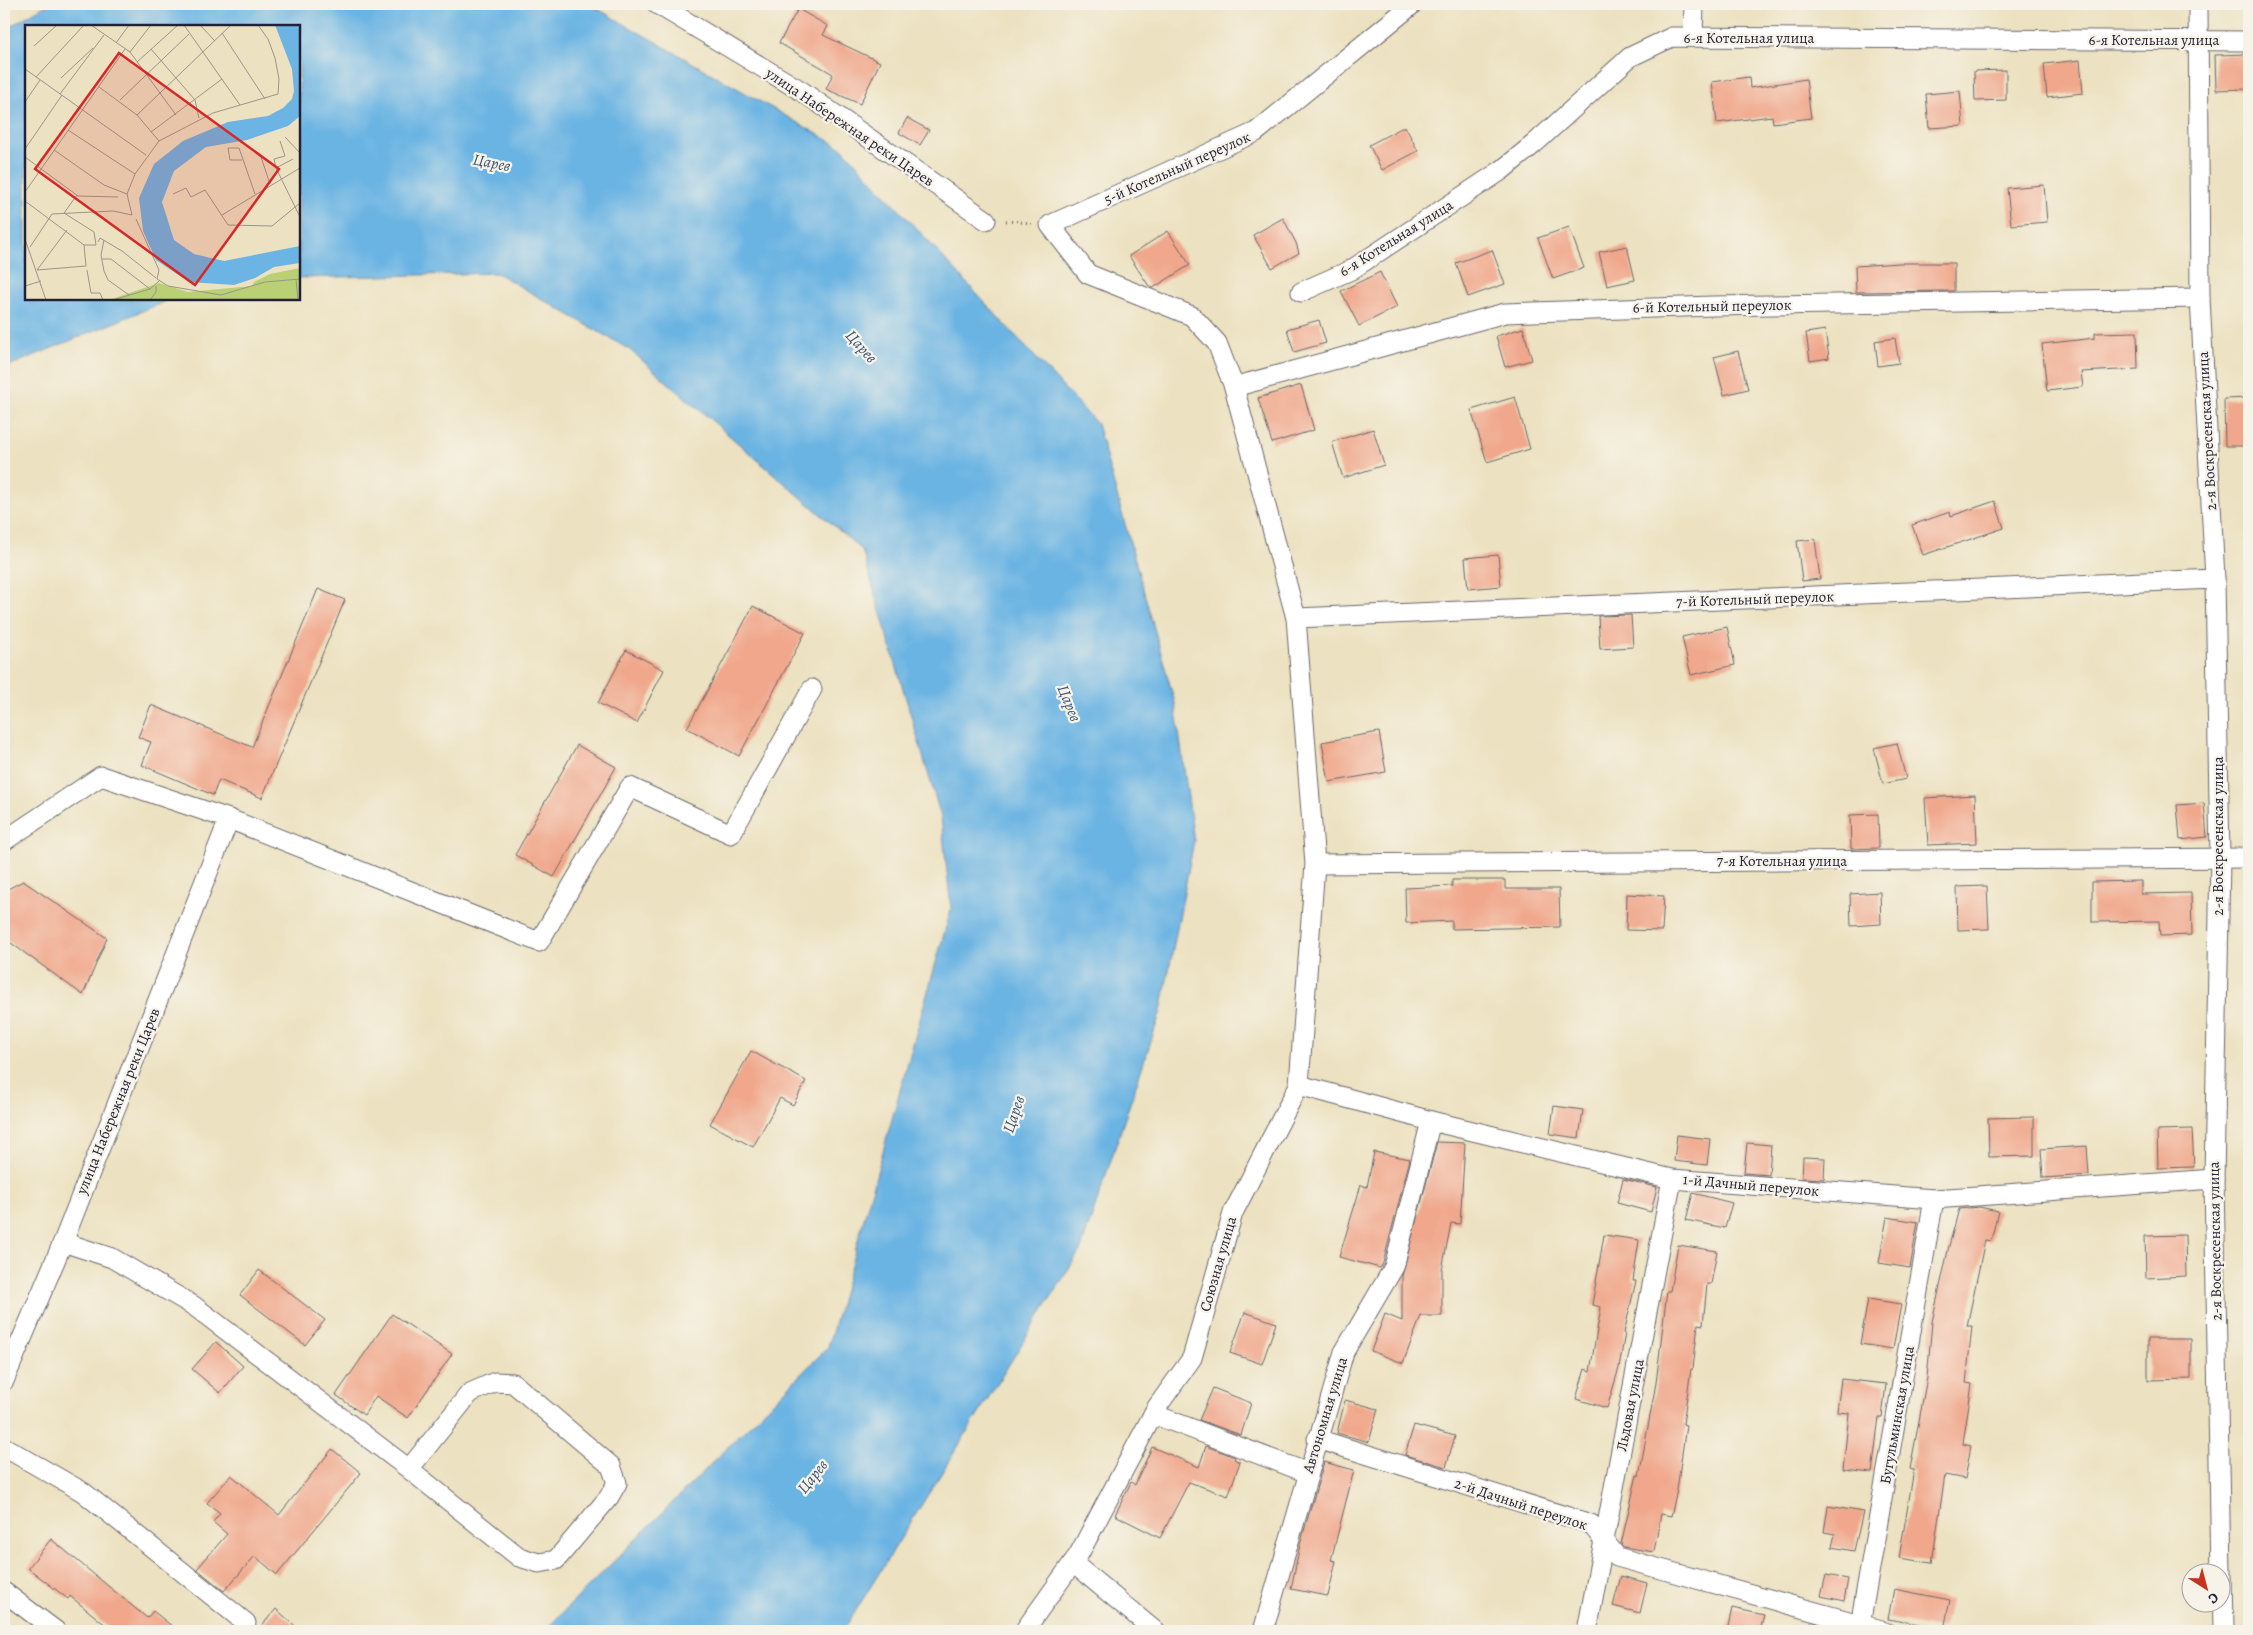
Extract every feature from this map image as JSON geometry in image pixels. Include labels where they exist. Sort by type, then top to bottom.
[{"type":"street","name":"улица Набережная реки Царев","points":[[657,4],[802,92],[986,220]]},
{"type":"street","name":"5-й Котельный переулок","points":[[1050,225],[1256,132],[1413,4]]},
{"type":"street","points":[[1693,38],[1694,4]]},
{"type":"street","name":"2-я Воскресенская улица","points":[[2198,4],[2200,298],[2215,579],[2220,858],[2214,1179],[2222,1631]]},
{"type":"street","name":"6-я Котельная улица","points":[[1300,292],[1351,270],[1502,170],[1534,144],[1630,57],[1672,37],[2249,41]]},
{"type":"street","name":"Союзная улица","points":[[1024,1631],[1072,1563],[1153,1414],[1192,1358],[1233,1213],[1299,1085],[1314,864],[1296,618],[1234,387],[1217,343],[1192,316],[1088,274],[1050,225]]},
{"type":"street","name":"6-й Котельный переулок","points":[[1234,387],[1505,313],[1713,306],[2200,298]]},
{"type":"street","name":"7-й Котельный переулок","points":[[1296,618],[2215,579]]},
{"type":"street","points":[[4,841],[101,776],[229,819],[538,942],[630,788],[731,834],[812,689]]},
{"type":"street","name":"улица Набережная реки Царев","points":[[4,1381],[63,1242],[229,819]]},
{"type":"street","name":"7-я Котельная улица","points":[[1314,864],[2249,858]]},
{"type":"street","name":"1-й Дачный переулок","points":[[1299,1085],[1431,1121],[1672,1179],[1934,1199],[2214,1179]]},
{"type":"street","name":"Автономная улица","points":[[1263,1631],[1317,1439],[1344,1352],[1394,1267],[1431,1121]]},
{"type":"street","name":"Льдовая улица","points":[[1587,1631],[1672,1179]]},
{"type":"street","name":"Бугульминская улица","points":[[1860,1628],[1934,1199]]},
{"type":"street","points":[[63,1242],[112,1258],[194,1306],[410,1469],[519,1557],[539,1563],[556,1560],[610,1497],[616,1483],[611,1466],[514,1383],[495,1382],[470,1394],[410,1469]]},
{"type":"street","points":[[1153,1414],[1308,1473]]},
{"type":"street","name":"2-й Дачный переулок","points":[[1317,1439],[1591,1524],[1604,1544],[1616,1557],[1860,1628],[1885,1631]]},
{"type":"street","points":[[4,1447],[83,1492],[246,1623]]},
{"type":"street","points":[[1072,1563],[1155,1631]]},
{"type":"street","points":[[4,1592],[46,1628]]},
{"type":"path","points":[[986,220],[1050,225]]},
{"type":"water","name":"Царев","points":[[48,4],[589,4],[842,148],[1097,424],[1175,703],[1194,841],[1161,1011],[1081,1249],[843,1631],[544,1631],[828,1347],[951,909],[941,817],[862,550],[630,350],[497,273],[300,278],[300,25],[25,25],[25,300],[169,300],[4,368],[4,30]]},
{"type":"building","points":[[798,9],[828,26],[823,35],[880,62],[860,104],[826,89],[833,74],[779,43]]},
{"type":"building","points":[[2249,54],[2249,89],[2216,90],[2215,55]]},
{"type":"building","points":[[2080,60],[2083,93],[2047,97],[2044,64]]},
{"type":"building","points":[[2006,70],[2006,100],[1975,101],[1974,71]]},
{"type":"building","points":[[1749,77],[1750,88],[1806,79],[1811,118],[1773,123],[1772,116],[1717,123],[1712,82]]},
{"type":"building","points":[[1960,91],[1963,126],[1929,128],[1926,94]]},
{"type":"building","points":[[907,118],[929,130],[920,145],[899,133]]},
{"type":"building","points":[[1405,126],[1418,151],[1382,170],[1369,145]]},
{"type":"building","points":[[2044,185],[2047,222],[2011,225],[2007,188]]},
{"type":"building","points":[[1283,218],[1299,253],[1272,268],[1253,235]]},
{"type":"building","points":[[1569,227],[1584,268],[1553,279],[1538,238]]},
{"type":"building","points":[[1168,231],[1190,265],[1153,288],[1149,286],[1129,256]]},
{"type":"building","points":[[1627,246],[1635,280],[1607,286],[1599,252]]},
{"type":"building","points":[[1492,250],[1505,284],[1468,297],[1456,263]]},
{"type":"building","points":[[1899,263],[1954,263],[1954,291],[1856,292],[1855,266]]},
{"type":"building","points":[[1380,272],[1397,307],[1359,326],[1341,291]]},
{"type":"building","points":[[1319,320],[1326,343],[1294,352],[1287,329]]},
{"type":"building","points":[[1523,328],[1532,360],[1505,367],[1496,336]]},
{"type":"building","points":[[1825,330],[1829,358],[1810,361],[1806,333]]},
{"type":"building","points":[[2137,332],[2138,369],[2081,372],[2083,387],[2047,391],[2042,344],[2095,338],[2095,333]]},
{"type":"building","points":[[1895,338],[1899,363],[1878,366],[1875,341]]},
{"type":"building","points":[[1738,351],[1748,389],[1724,395],[1714,357]]},
{"type":"building","points":[[1301,385],[1314,430],[1272,443],[1258,398]]},
{"type":"building","points":[[1515,397],[1530,449],[1487,462],[1471,410]]},
{"type":"building","points":[[2249,398],[2249,446],[2225,446],[2224,399]]},
{"type":"building","points":[[1373,429],[1384,465],[1343,478],[1332,442]]},
{"type":"building","points":[[1995,501],[2004,528],[1923,555],[1912,525],[1950,512],[1951,516]]},
{"type":"building","points":[[1815,539],[1820,579],[1802,581],[1797,541]]},
{"type":"building","points":[[1498,555],[1501,586],[1468,589],[1465,558]]},
{"type":"building","points":[[318,589],[345,600],[262,798],[219,780],[213,795],[142,765],[151,742],[138,737],[151,705],[252,747]]},
{"type":"building","points":[[753,606],[805,633],[739,756],[687,728]]},
{"type":"building","points":[[1631,615],[1633,647],[1600,649],[1598,616]]},
{"type":"building","points":[[1727,627],[1735,665],[1691,675],[1682,637]]},
{"type":"building","points":[[626,650],[664,670],[637,723],[598,703]]},
{"type":"building","points":[[1379,732],[1386,772],[1329,782],[1322,742]]},
{"type":"building","points":[[1897,743],[1906,779],[1883,784],[1874,748]]},
{"type":"building","points":[[577,745],[616,767],[554,877],[515,855]]},
{"type":"building","points":[[1975,795],[1977,843],[1928,845],[1925,798]]},
{"type":"building","points":[[2204,803],[2207,837],[2180,840],[2177,805]]},
{"type":"building","points":[[1878,814],[1879,848],[1851,849],[1850,815]]},
{"type":"building","points":[[1452,880],[1505,880],[1505,889],[1559,889],[1560,927],[1452,929],[1452,921],[1406,923],[1405,888],[1452,886]]},
{"type":"building","points":[[23,881],[107,938],[83,995],[4,938],[4,891]]},
{"type":"building","points":[[2141,881],[2141,894],[2191,893],[2192,935],[2160,936],[2159,921],[2092,922],[2092,882]]},
{"type":"building","points":[[1987,886],[1989,929],[1958,930],[1957,887]]},
{"type":"building","points":[[1880,892],[1881,924],[1851,926],[1850,894]]},
{"type":"building","points":[[1627,894],[1664,896],[1662,931],[1626,930]]},
{"type":"building","points":[[751,1051],[806,1081],[793,1105],[780,1098],[753,1147],[710,1124]]},
{"type":"building","points":[[1554,1106],[1583,1110],[1579,1138],[1550,1134]]},
{"type":"building","points":[[2034,1117],[2034,1156],[1989,1157],[1988,1118]]},
{"type":"building","points":[[2192,1129],[2194,1167],[2158,1168],[2157,1130]]},
{"type":"building","points":[[1677,1135],[1710,1139],[1707,1165],[1674,1161]]},
{"type":"building","points":[[1437,1142],[1465,1143],[1460,1224],[1451,1223],[1442,1270],[1442,1316],[1421,1316],[1403,1363],[1371,1351],[1385,1314],[1402,1321],[1402,1276]]},
{"type":"building","points":[[1747,1143],[1771,1145],[1769,1175],[1744,1173]]},
{"type":"building","points":[[2087,1146],[2089,1175],[2043,1178],[2041,1149]]},
{"type":"building","points":[[1374,1152],[1410,1159],[1383,1263],[1380,1268],[1339,1257],[1361,1185],[1367,1187]]},
{"type":"building","points":[[1803,1157],[1825,1158],[1824,1179],[1802,1178]]},
{"type":"building","points":[[1623,1179],[1657,1187],[1651,1212],[1617,1203]]},
{"type":"building","points":[[1693,1193],[1732,1203],[1725,1228],[1686,1220]]},
{"type":"building","points":[[1979,1207],[1998,1211],[1991,1241],[1985,1240],[1967,1326],[1972,1326],[1966,1383],[1972,1384],[1963,1444],[1971,1446],[1965,1479],[1945,1475],[1932,1563],[1899,1558],[1914,1470],[1910,1469],[1927,1378],[1932,1322],[1949,1246],[1959,1209]]},
{"type":"building","points":[[1887,1217],[1918,1222],[1910,1268],[1879,1263]]},
{"type":"building","points":[[1604,1235],[1639,1240],[1633,1281],[1636,1281],[1624,1333],[1619,1368],[1607,1408],[1576,1399],[1585,1369],[1590,1371],[1601,1307],[1592,1305]]},
{"type":"building","points":[[2185,1235],[2186,1276],[2146,1278],[2145,1236]]},
{"type":"building","points":[[1678,1245],[1717,1251],[1711,1284],[1707,1284],[1703,1325],[1698,1324],[1693,1369],[1691,1369],[1683,1424],[1686,1425],[1677,1490],[1671,1516],[1661,1514],[1654,1552],[1623,1547],[1621,1544],[1637,1475],[1639,1476],[1656,1383],[1667,1291],[1670,1291]]},
{"type":"building","points":[[259,1270],[325,1320],[305,1345],[240,1295]]},
{"type":"building","points":[[1868,1299],[1901,1304],[1893,1349],[1860,1344]]},
{"type":"building","points":[[1245,1312],[1276,1323],[1262,1364],[1230,1353]]},
{"type":"building","points":[[392,1314],[452,1354],[408,1418],[376,1396],[364,1415],[336,1395]]},
{"type":"building","points":[[2148,1339],[2191,1339],[2191,1379],[2148,1380]]},
{"type":"building","points":[[216,1342],[243,1366],[220,1393],[192,1369]]},
{"type":"building","points":[[1841,1379],[1886,1384],[1882,1417],[1879,1417],[1872,1473],[1843,1470],[1849,1413],[1837,1412]]},
{"type":"building","points":[[1213,1388],[1251,1403],[1241,1435],[1199,1420]]},
{"type":"building","points":[[1345,1400],[1378,1409],[1369,1442],[1337,1433]]},
{"type":"building","points":[[1414,1425],[1455,1436],[1446,1467],[1405,1455]]},
{"type":"building","points":[[1206,1446],[1235,1457],[1234,1459],[1240,1462],[1228,1496],[1189,1482],[1160,1538],[1115,1515],[1131,1482],[1135,1485],[1152,1447],[1199,1467]]},
{"type":"building","points":[[332,1449],[361,1473],[277,1575],[255,1556],[224,1591],[197,1569],[227,1534],[213,1522],[220,1513],[207,1503],[231,1475],[279,1515]]},
{"type":"building","points":[[1324,1462],[1354,1470],[1331,1560],[1336,1561],[1328,1596],[1291,1589],[1300,1545]]},
{"type":"building","points":[[1828,1506],[1863,1512],[1854,1551],[1832,1547],[1835,1534],[1824,1532]]},
{"type":"building","points":[[51,1539],[147,1618],[153,1611],[178,1631],[113,1631],[70,1596],[68,1599],[28,1568]]},
{"type":"building","points":[[1826,1575],[1848,1579],[1844,1601],[1821,1596]]},
{"type":"building","points":[[1621,1576],[1647,1583],[1640,1613],[1613,1606]]},
{"type":"building","points":[[1894,1589],[1950,1600],[1944,1629],[1888,1618]]},
{"type":"building","points":[[1732,1608],[1764,1615],[1760,1631],[1727,1631]]},
{"type":"building","points":[[276,1609],[301,1631],[257,1631]]}]
